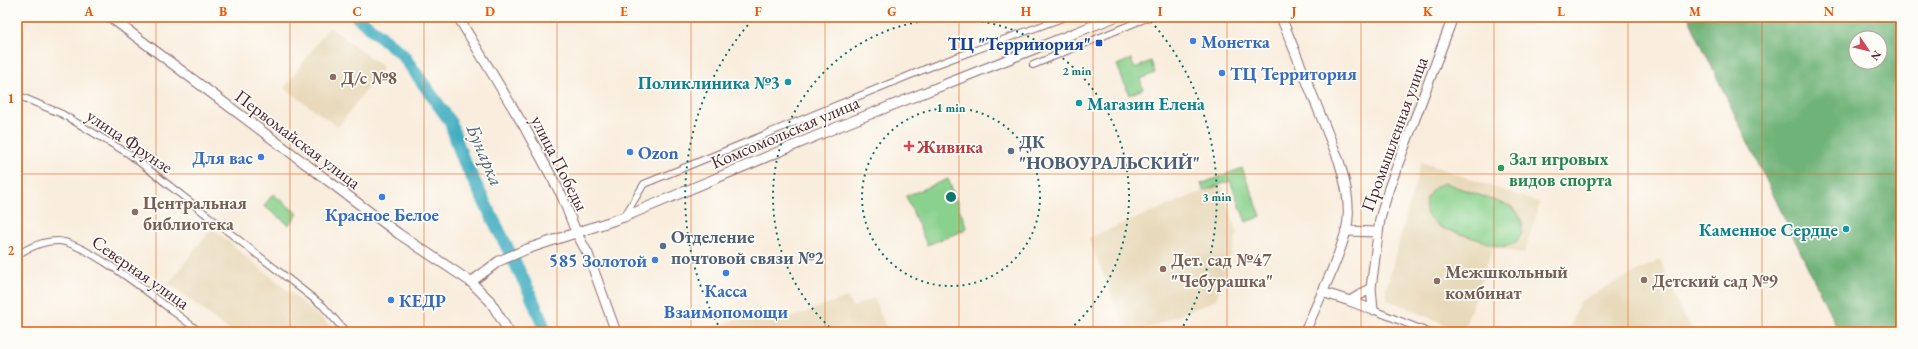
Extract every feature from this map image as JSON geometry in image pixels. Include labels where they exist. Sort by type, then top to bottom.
[{"type":"street","name":"Первомайская улица","points":[[110,17],[399,234],[470,282],[490,300],[509,332]]},
{"type":"street","name":"улица Победы","points":[[458,17],[525,128],[562,196],[576,232],[588,254],[616,332]]},
{"type":"street","points":[[624,217],[644,184],[935,65],[1065,17]]},
{"type":"street","name":"Комсомольская улица","points":[[470,282],[499,261],[527,249],[624,217],[840,126],[1115,17]]},
{"type":"street","points":[[1033,66],[1149,17]]},
{"type":"street","points":[[1281,17],[1339,161],[1345,182],[1348,206],[1346,230],[1305,332]]},
{"type":"street","name":"Промышленная улица","points":[[1373,310],[1371,288],[1377,232],[1389,188],[1453,17]]},
{"type":"street","name":"улица Фрунзе","points":[[17,95],[62,114],[129,154],[323,306],[346,332]]},
{"type":"street","points":[[1346,230],[1377,232]]},
{"type":"street","name":"Северная улица","points":[[17,255],[29,247],[57,241],[78,247],[100,258],[200,332]]},
{"type":"street","points":[[1350,301],[1371,288]]},
{"type":"street","points":[[1322,292],[1350,301],[1428,332]]},
{"type":"shaded area","name":"Д/с №8","points":[[329,27],[383,67],[338,127],[284,88]]},
{"type":"shaded area","points":[[1421,162],[1540,203],[1524,254],[1493,247],[1463,332],[1388,300],[1386,289]]},
{"type":"shaded area","name":"Дет. сад №47 \"Чебурашка\"","points":[[1220,184],[1238,233],[1216,300],[1139,332],[1127,332],[1088,238]]},
{"type":"shaded area","points":[[212,228],[332,327],[333,332],[231,332],[169,283]]},
{"type":"shaded area","name":"Детский сад №9","points":[[1660,259],[1683,316],[1695,332],[1569,332],[1580,301]]},
{"type":"shaded area","points":[[847,297],[852,307],[874,298],[888,332],[704,332],[735,319],[776,323]]},
{"type":"green space","points":[[1688,17],[1901,17],[1901,332],[1839,332]]},
{"type":"green space","points":[[1131,59],[1135,68],[1151,61],[1155,73],[1140,79],[1143,89],[1129,95],[1117,65]]},
{"type":"green space","points":[[1242,168],[1261,216],[1246,222],[1230,181],[1204,191],[1201,184]]},
{"type":"green space","points":[[948,179],[967,229],[927,245],[906,196]]},
{"type":"green space","points":[[1445,183],[1510,206],[1517,212],[1521,219],[1522,233],[1519,239],[1507,246],[1498,246],[1442,228],[1434,222],[1426,213],[1426,202],[1428,196],[1435,188]]},
{"type":"green space","points":[[273,194],[298,214],[289,225],[264,206]]},
{"type":"waterway","name":"Бунарка","points":[[357,17],[402,54],[450,121],[462,157],[529,291],[546,332]]},
{"type":"place","name":"Монетка","points":[[1193,41]]},
{"type":"place","name":"ТЦ \"Террииория\"","points":[[1099,43]]},
{"type":"place","name":"ТЦ Территория","points":[[1222,73]]},
{"type":"place","name":"Д/с №8","points":[[333,77]]},
{"type":"place","name":"Поликлиника №3","points":[[788,82]]},
{"type":"place","name":"Магазин Елена","points":[[1079,103]]},
{"type":"place","name":"Живика","points":[[909,146]]},
{"type":"place","name":"ДК \"НОВОУРАЛЬСКИЙ\"","points":[[1011,151]]},
{"type":"place","name":"Ozon","points":[[630,152]]},
{"type":"place","name":"Для вас","points":[[261,157]]},
{"type":"place","name":"Зал игровых видов спорта","points":[[1501,168]]},
{"type":"place","name":"Красное Белое","points":[[382,197]]},
{"type":"place","name":"Центральная библиотека","points":[[135,212]]},
{"type":"place","name":"Каменное Сердце","points":[[1846,229]]},
{"type":"place","name":"Отделение почтовой связи №2","points":[[663,246]]},
{"type":"place","name":"585 Золотой","points":[[655,260]]},
{"type":"place","name":"Дет. сад №47 \"Чебурашка\"","points":[[1163,269]]},
{"type":"place","name":"Касса Взаимопомощи","points":[[726,273]]},
{"type":"place","name":"Детский сад №9","points":[[1644,280]]},
{"type":"place","name":"Межшкольный комбинат","points":[[1437,281]]},
{"type":"place","name":"КЕДР","points":[[391,300]]}]
